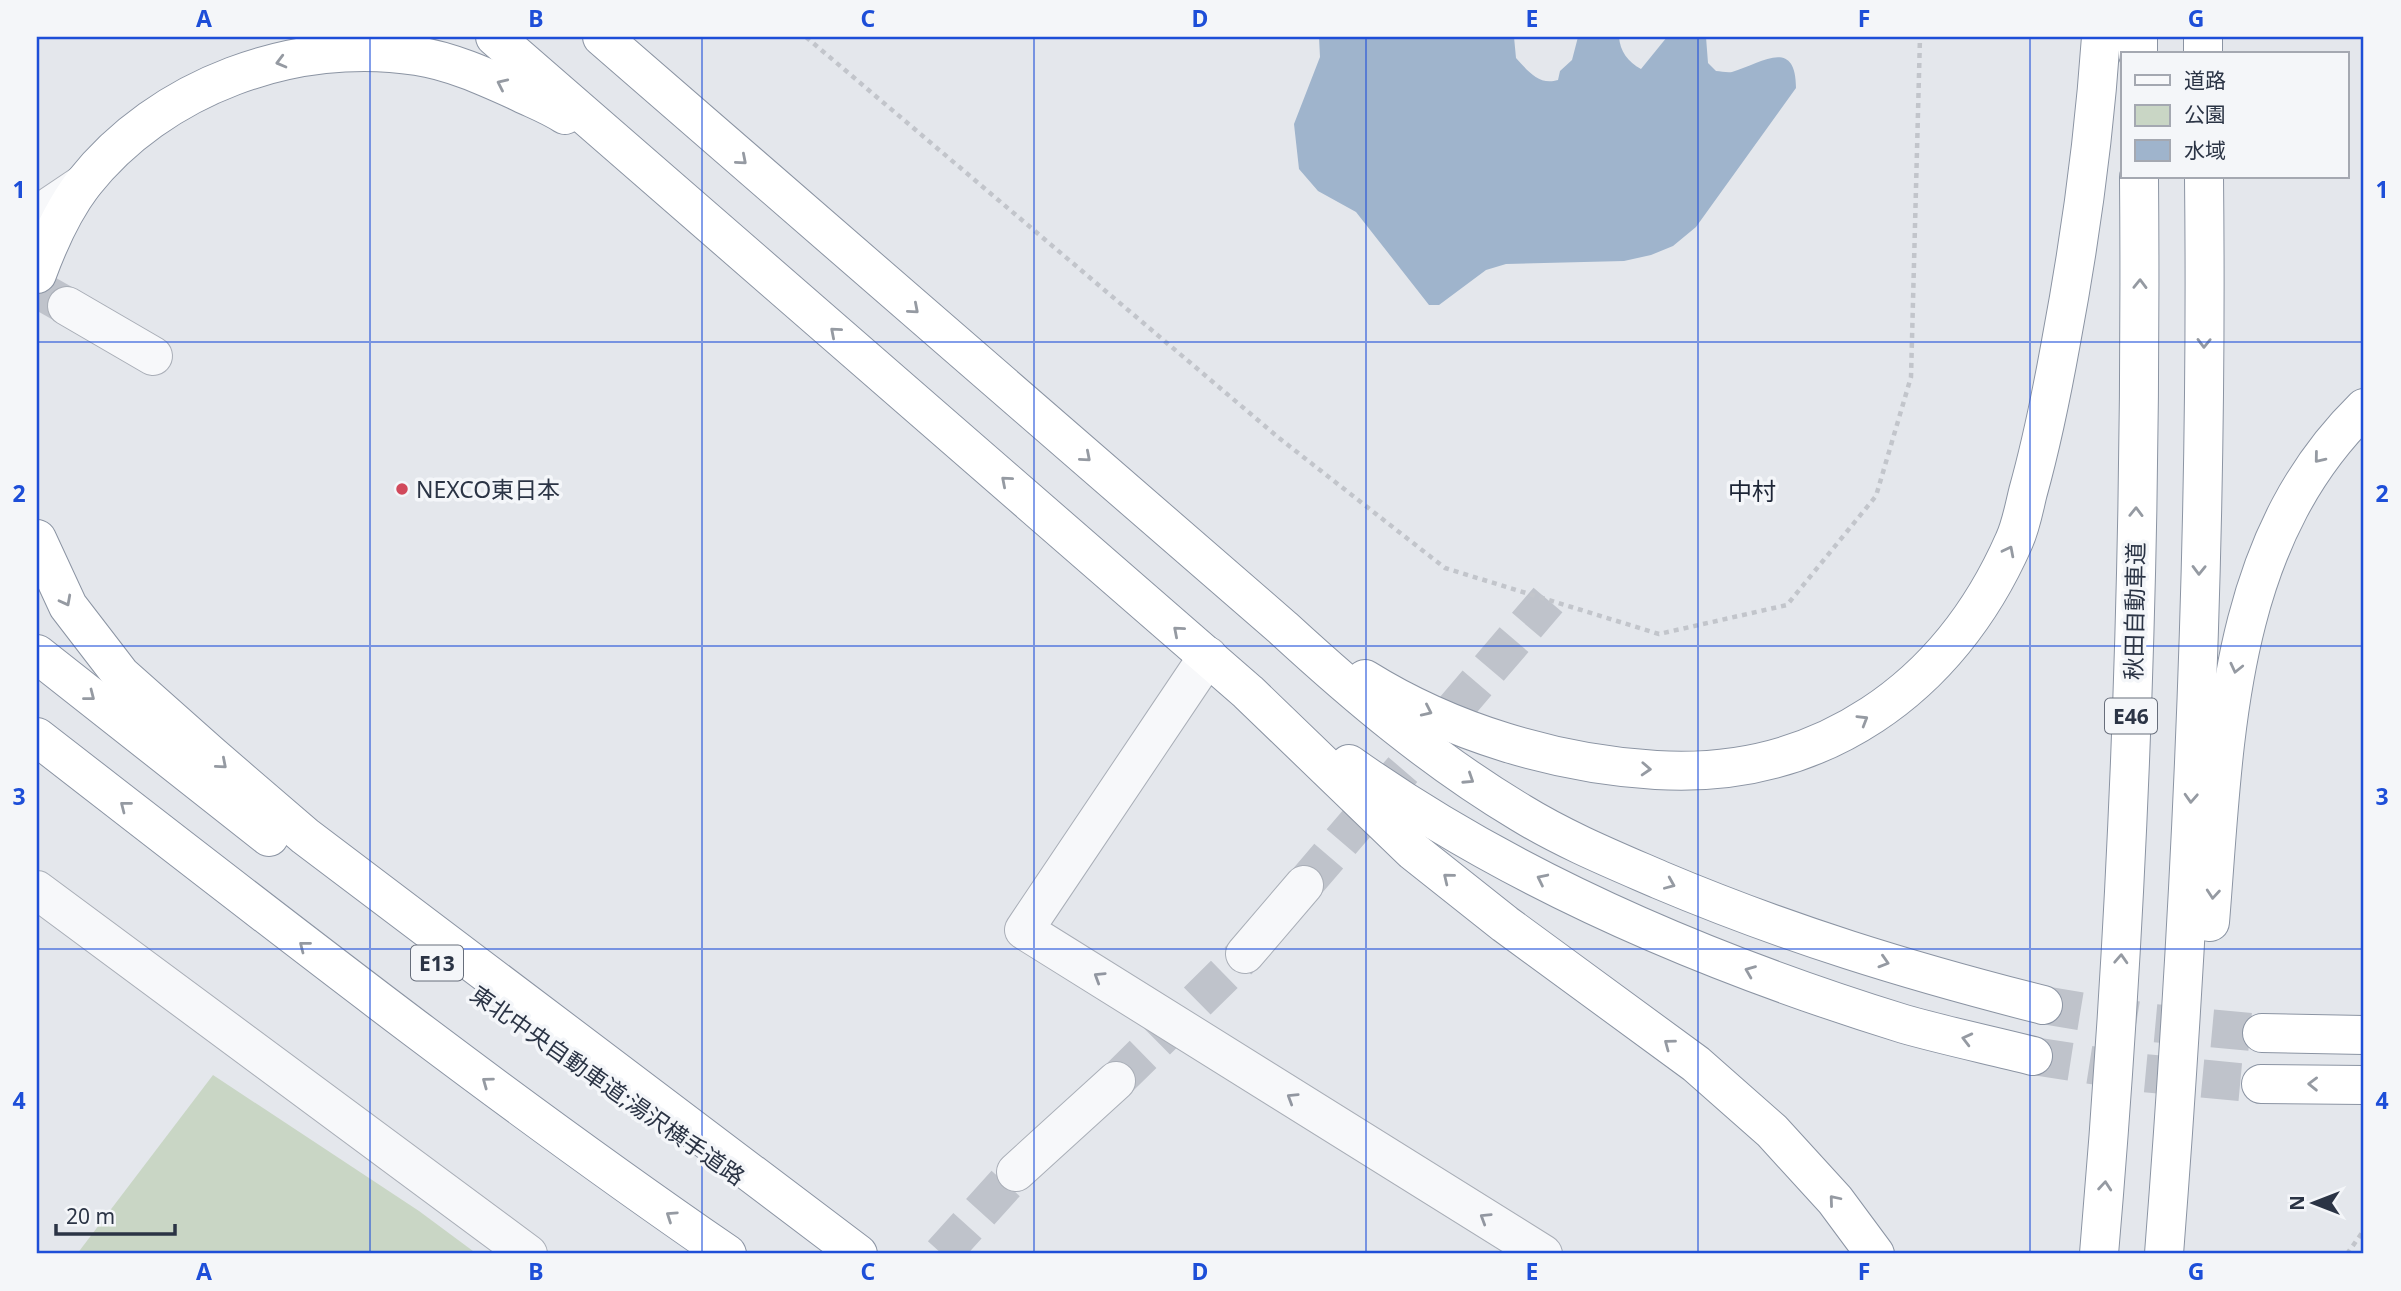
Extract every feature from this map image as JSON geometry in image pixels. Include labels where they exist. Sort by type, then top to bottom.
[{"type":"highway","points":[[495,37],[1208,656],[1413,851],[1505,924],[1696,1064],[1772,1131],[1835,1200],[1875,1254]]},
{"type":"highway","points":[[584,37],[690,115]]},
{"type":"highway","points":[[602,37],[1364,701],[1437,759],[1524,815],[1626,865],[1826,945],[1936,978],[2043,1004]]},
{"type":"highway","points":[[1283,628],[1388,693],[1464,728],[1552,755],[1629,768],[1699,772],[1763,763],[1832,739],[1890,704],[1935,664],[1980,608],[2016,539],[2043,440],[2070,298],[2095,120],[2101,37]]},
{"type":"highway","points":[[37,274],[45,252],[83,184],[127,139],[181,100],[234,74],[300,57],[351,52],[418,56],[484,76],[556,109],[646,167]]},
{"type":"highway","name":"秋田自動車道","points":[[2099,1254],[2116,1055],[2133,664],[2139,178]]},
{"type":"highway","points":[[2164,1254],[2179,1062],[2197,669],[2205,279],[2204,178]]},
{"type":"highway","points":[[2184,1254],[2231,690],[2252,600],[2278,526],[2314,463],[2364,408]]},
{"type":"highway","points":[[37,539],[68,606],[121,675],[211,755],[305,836],[858,1254]]},
{"type":"highway","name":"東北中央自動車道;湯沢横手道路","points":[[37,654],[335,889],[645,1113],[850,1254]]},
{"type":"highway","points":[[1248,692],[1400,800],[1494,856],[1586,900],[1693,948],[1796,989],[1907,1024],[2033,1056]]},
{"type":"highway","points":[[37,737],[340,974],[633,1189],[727,1254]]},
{"type":"highway","points":[[2262,1033],[2364,1035]]},
{"type":"highway","points":[[2261,1084],[2364,1085]]},
{"type":"street","points":[[37,215],[83,184]]},
{"type":"street","points":[[67,306],[153,356]]},
{"type":"street","points":[[1208,656],[1024,930],[1543,1254]]},
{"type":"street","points":[[1245,954],[1304,886]]},
{"type":"street","points":[[37,890],[528,1254]]},
{"type":"street","points":[[1016,1172],[1116,1081]]},
{"type":"path","points":[[806,37],[1279,438],[1445,568],[1659,634],[1787,605],[1875,496],[1911,377],[1920,37]]},
{"type":"path","points":[[2347,1254],[2364,1230]]},
{"type":"green space","points":[[213,1075],[419,1211],[477,1254],[77,1254]]},
{"type":"water","points":[[1319,37],[1514,37],[1516,58],[1534,76],[1551,81],[1558,80],[1560,71],[1572,60],[1578,37],[1619,37],[1625,56],[1641,69],[1667,37],[1706,37],[1708,63],[1716,71],[1732,72],[1765,60],[1783,58],[1790,62],[1796,88],[1696,227],[1673,246],[1651,255],[1624,261],[1506,264],[1486,270],[1439,305],[1429,305],[1356,212],[1318,191],[1299,169],[1294,124],[1320,57]]},
{"type":"tunnel","points":[[37,289],[67,306]]},
{"type":"tunnel","points":[[1304,885],[1548,600]]},
{"type":"tunnel","points":[[1116,1081],[1245,954]]},
{"type":"tunnel","points":[[2043,1005],[2153,1023],[2262,1033]]},
{"type":"tunnel","points":[[2033,1056],[2143,1073],[2261,1084]]},
{"type":"tunnel","points":[[942,1254],[1016,1172]]},
{"type":"place","name":"NEXCO東日本","points":[[402,489]]},
{"type":"district","name":"中村","points":[[1752,490]]}]
